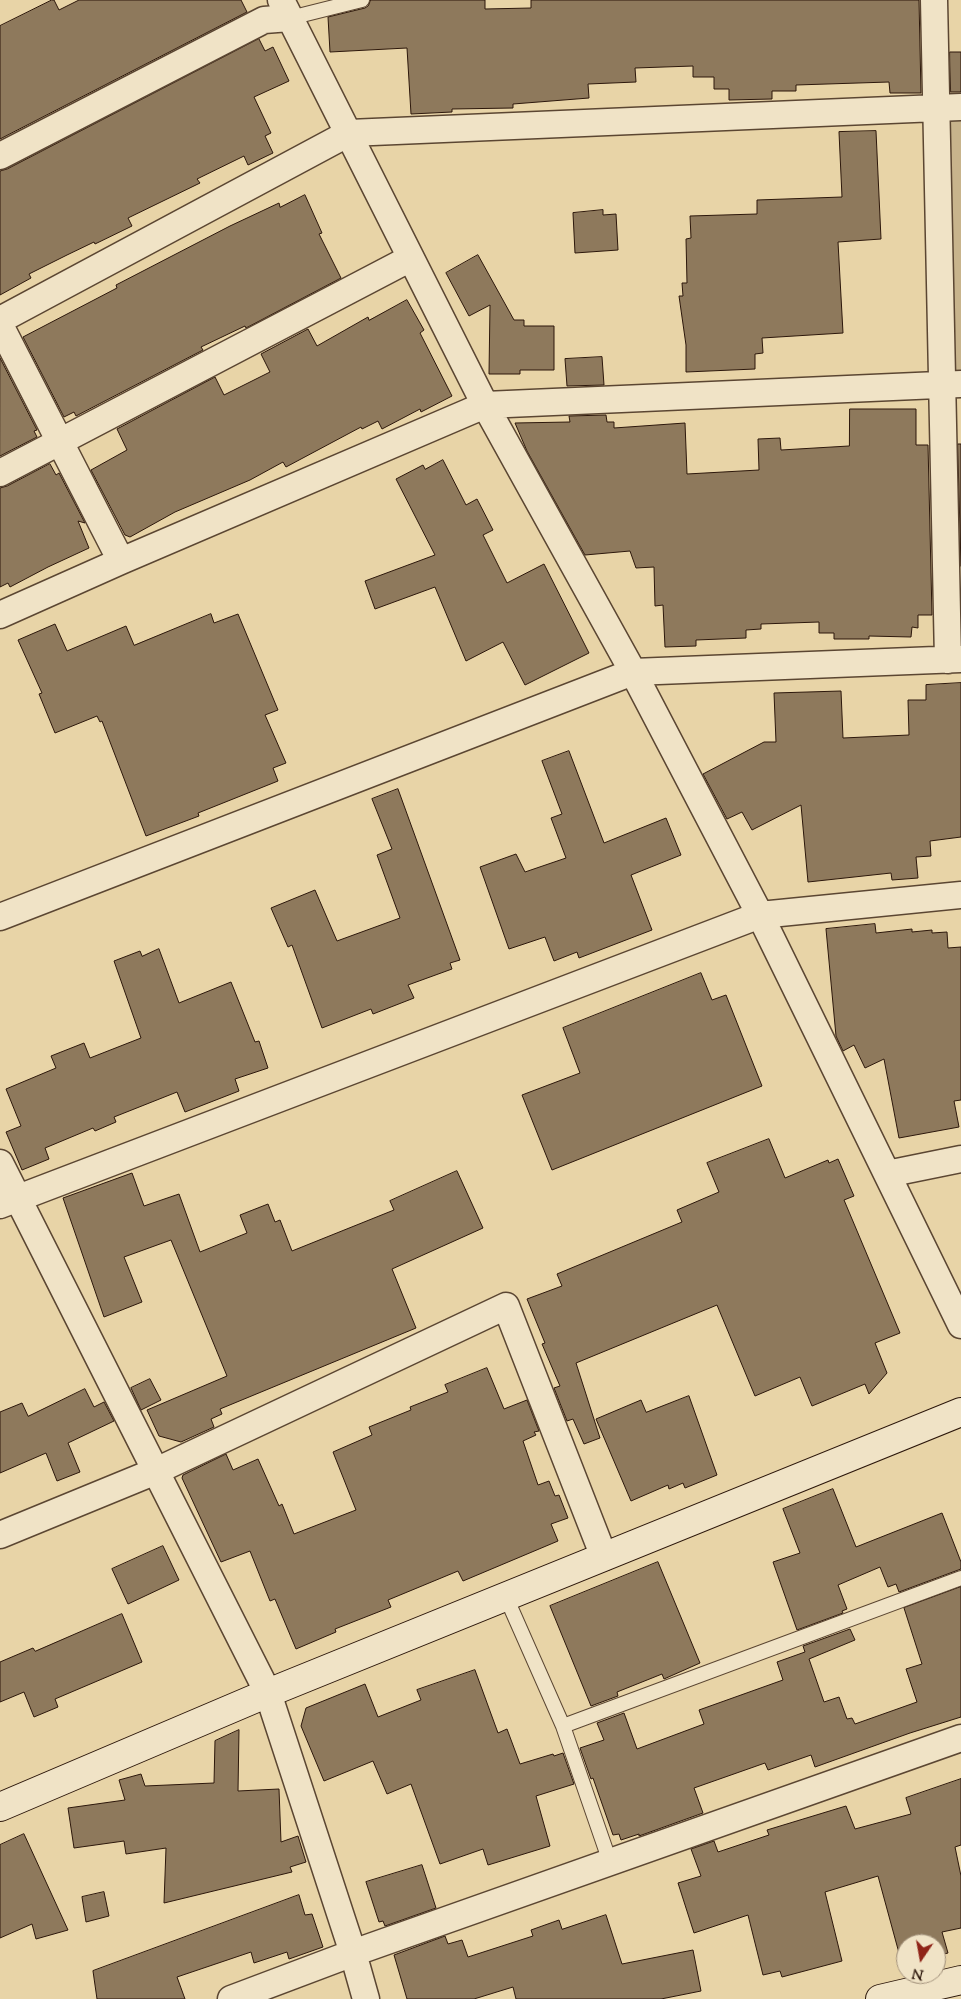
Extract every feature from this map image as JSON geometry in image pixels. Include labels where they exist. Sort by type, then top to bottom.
[{"type":"street","points":[[0,917],[632,672],[954,660],[949,107],[934,0]]},
{"type":"street","points":[[0,156],[286,9],[485,405],[632,672],[760,915],[961,1325]]},
{"type":"street","points":[[0,320],[349,133],[949,107]]},
{"type":"street","points":[[0,473],[411,258]]},
{"type":"street","points":[[0,325],[121,561]]},
{"type":"street","points":[[0,615],[485,405],[952,385]]},
{"type":"street","points":[[9,1201],[760,915],[961,895]]},
{"type":"street","points":[[887,1174],[961,1159]]},
{"type":"street","points":[[0,1163],[9,1201],[156,1471],[268,1693],[353,1953],[366,1999]]},
{"type":"street","points":[[0,1536],[156,1471],[506,1306],[604,1557]]},
{"type":"street","points":[[0,1807],[268,1693],[961,1412]]},
{"type":"street","points":[[230,1999],[353,1953],[961,1738]]},
{"type":"street","points":[[880,1999],[961,1980]]},
{"type":"lane","points":[[286,9],[362,0]]},
{"type":"lane","points":[[563,1726],[961,1578]]},
{"type":"lane","points":[[506,1597],[563,1726],[610,1862]]},
{"type":"shaded area","points":[[940,114],[961,114],[961,378],[943,379]]},
{"type":"building","points":[[54,0],[59,10],[79,0],[241,0],[247,12],[0,139],[0,26]]},
{"type":"building","points":[[371,0],[485,0],[485,9],[531,8],[531,0],[919,0],[921,93],[890,93],[889,82],[796,85],[796,91],[772,91],[772,99],[729,100],[729,89],[714,89],[714,77],[693,77],[693,66],[635,68],[636,82],[588,84],[589,98],[513,104],[513,108],[452,109],[452,112],[411,114],[407,48],[330,52],[328,17],[365,8]]},
{"type":"building","points":[[259,39],[265,51],[273,47],[289,81],[254,97],[271,133],[265,136],[273,153],[248,165],[244,156],[197,179],[200,183],[128,218],[132,226],[95,244],[94,242],[29,274],[31,278],[0,295],[0,171]]},
{"type":"building","points":[[950,52],[961,52],[961,92],[951,92]]},
{"type":"building","points":[[876,131],[881,239],[838,242],[843,333],[762,338],[763,353],[755,354],[755,369],[686,372],[686,345],[679,296],[683,296],[682,283],[687,283],[686,239],[691,238],[690,216],[757,214],[757,200],[842,197],[839,132]]},
{"type":"building","points":[[305,195],[322,233],[319,234],[341,278],[246,328],[245,326],[201,347],[203,350],[76,416],[74,412],[64,417],[23,337],[117,288],[116,285],[230,226],[279,203],[280,207]]},
{"type":"building","points":[[603,210],[603,215],[616,214],[618,250],[575,253],[573,213]]},
{"type":"building","points":[[478,255],[514,320],[524,320],[524,326],[554,326],[554,370],[520,370],[520,374],[489,374],[490,305],[469,316],[446,273]]},
{"type":"building","points":[[407,300],[424,330],[420,333],[452,396],[421,412],[420,409],[382,429],[378,421],[362,429],[361,427],[286,467],[283,462],[250,480],[175,512],[130,537],[125,535],[91,470],[127,450],[117,429],[215,377],[224,395],[270,372],[261,354],[308,329],[317,346],[368,317],[369,320]]},
{"type":"building","points":[[602,357],[604,385],[567,386],[565,359]]},
{"type":"building","points":[[0,358],[37,430],[34,431],[37,437],[0,456]]},
{"type":"building","points":[[850,409],[916,409],[916,445],[928,445],[932,615],[918,615],[918,628],[912,627],[911,637],[869,636],[869,639],[834,639],[834,633],[819,633],[819,622],[761,624],[761,629],[746,630],[746,638],[696,640],[696,646],[665,647],[663,605],[655,606],[654,567],[636,568],[630,551],[585,555],[527,451],[515,423],[570,422],[569,416],[606,415],[607,422],[614,422],[614,428],[685,423],[687,474],[759,470],[758,439],[780,438],[781,450],[849,446]]},
{"type":"building","points":[[958,444],[961,444],[961,566]]},
{"type":"building","points":[[443,460],[466,505],[477,499],[493,530],[483,535],[507,583],[544,564],[589,653],[525,685],[503,642],[466,661],[435,587],[375,609],[365,581],[435,555],[396,479],[423,465],[425,469]]},
{"type":"building","points":[[50,464],[56,475],[59,473],[85,523],[78,521],[89,548],[10,587],[8,583],[0,587],[0,488]]},
{"type":"building","points":[[211,614],[214,623],[238,614],[278,710],[265,715],[286,763],[273,768],[278,781],[198,813],[199,816],[146,836],[102,721],[100,722],[97,716],[55,733],[39,694],[42,693],[18,640],[55,624],[67,651],[126,626],[134,645]]},
{"type":"building","points":[[961,683],[961,837],[930,841],[931,856],[916,857],[918,878],[892,880],[891,873],[808,882],[801,805],[752,830],[742,812],[727,819],[703,774],[764,742],[776,742],[774,693],[841,691],[843,738],[909,735],[908,700],[926,700],[926,685]]},
{"type":"building","points":[[569,751],[604,843],[666,818],[681,855],[631,875],[652,930],[579,958],[577,952],[554,961],[545,937],[509,949],[480,867],[516,854],[525,872],[566,858],[551,818],[562,814],[542,761]]},
{"type":"building","points":[[398,789],[460,960],[450,963],[452,969],[408,985],[414,998],[373,1014],[371,1009],[322,1028],[292,945],[288,947],[271,908],[315,890],[337,941],[400,918],[377,855],[392,849],[372,799]]},
{"type":"building","points":[[875,924],[876,933],[912,929],[912,932],[932,930],[932,933],[947,932],[948,948],[961,947],[961,1100],[954,1101],[959,1127],[899,1138],[884,1059],[865,1068],[854,1045],[843,1051],[836,1036],[826,929]]},
{"type":"building","points":[[159,949],[179,1003],[231,982],[255,1042],[259,1041],[268,1068],[235,1079],[239,1091],[185,1112],[177,1092],[114,1117],[116,1122],[95,1131],[93,1128],[45,1148],[49,1159],[22,1170],[6,1132],[21,1126],[6,1089],[56,1068],[51,1056],[84,1043],[90,1058],[141,1038],[114,961],[140,951],[142,956]]},
{"type":"building","points":[[701,973],[712,1000],[726,995],[762,1086],[552,1170],[522,1095],[580,1073],[563,1028]]},
{"type":"building","points":[[769,1139],[785,1178],[828,1160],[829,1163],[838,1159],[854,1196],[844,1200],[900,1333],[875,1343],[887,1373],[869,1394],[865,1384],[812,1406],[800,1377],[755,1396],[717,1305],[576,1363],[600,1438],[584,1444],[573,1419],[567,1421],[554,1388],[560,1386],[542,1344],[545,1343],[527,1299],[562,1286],[557,1274],[682,1222],[677,1210],[719,1192],[707,1163]]},
{"type":"building","points":[[457,1171],[483,1228],[392,1269],[416,1328],[220,1409],[222,1414],[211,1419],[214,1427],[181,1442],[159,1436],[147,1410],[227,1376],[171,1240],[124,1257],[142,1302],[104,1317],[63,1198],[132,1173],[144,1206],[179,1194],[200,1252],[247,1233],[240,1215],[268,1204],[275,1222],[280,1220],[292,1251],[394,1210],[390,1201]]},
{"type":"building","points":[[487,1368],[504,1409],[527,1400],[539,1431],[534,1432],[536,1435],[523,1441],[538,1485],[549,1481],[555,1496],[559,1495],[568,1518],[551,1524],[558,1541],[463,1581],[458,1571],[388,1600],[391,1607],[335,1629],[336,1632],[296,1649],[275,1599],[270,1601],[250,1551],[221,1562],[182,1478],[183,1475],[226,1454],[233,1470],[258,1459],[279,1506],[282,1504],[294,1534],[356,1510],[333,1452],[372,1435],[369,1427],[411,1410],[410,1407],[448,1392],[445,1385]]},
{"type":"building","points":[[150,1379],[161,1400],[141,1410],[131,1388]]},
{"type":"building","points":[[85,1389],[94,1407],[104,1402],[114,1421],[68,1443],[80,1472],[57,1481],[46,1453],[0,1473],[0,1412],[22,1403],[28,1416]]},
{"type":"building","points":[[689,1396],[717,1475],[685,1488],[683,1483],[669,1489],[668,1485],[631,1501],[596,1419],[641,1400],[646,1412]]},
{"type":"building","points":[[833,1489],[856,1547],[942,1513],[961,1562],[961,1569],[899,1592],[896,1584],[888,1587],[880,1567],[838,1585],[847,1609],[842,1611],[843,1613],[797,1630],[773,1562],[800,1553],[783,1509]]},
{"type":"building","points":[[163,1546],[179,1580],[128,1604],[112,1569]]},
{"type":"building","points":[[658,1562],[700,1663],[664,1679],[662,1674],[617,1692],[618,1696],[591,1706],[550,1606]]},
{"type":"building","points":[[961,1587],[961,1717],[815,1767],[811,1755],[768,1770],[765,1763],[694,1788],[703,1813],[639,1836],[639,1834],[621,1840],[619,1834],[613,1835],[593,1778],[591,1779],[580,1748],[604,1740],[597,1723],[624,1713],[637,1749],[704,1724],[699,1710],[783,1680],[777,1662],[805,1652],[803,1646],[850,1629],[855,1640],[809,1659],[824,1702],[839,1697],[847,1719],[852,1718],[855,1724],[917,1702],[906,1669],[922,1664],[904,1608]]},
{"type":"building","points":[[122,1614],[142,1662],[55,1699],[58,1707],[34,1717],[24,1692],[0,1702],[0,1662],[33,1648],[35,1651]]},
{"type":"building","points":[[475,1670],[498,1733],[507,1729],[520,1764],[553,1754],[554,1756],[563,1753],[574,1784],[536,1796],[550,1846],[488,1865],[483,1849],[440,1864],[411,1784],[387,1794],[373,1761],[324,1781],[301,1726],[306,1708],[365,1684],[378,1717],[421,1700],[417,1690]]},
{"type":"building","points":[[239,1730],[238,1791],[279,1789],[281,1842],[298,1836],[306,1862],[290,1867],[292,1872],[164,1903],[166,1848],[126,1854],[124,1841],[74,1848],[68,1808],[125,1800],[119,1780],[141,1774],[145,1786],[214,1783],[215,1741]]},
{"type":"building","points":[[961,1779],[961,1845],[955,1847],[961,1876],[961,1928],[942,1932],[943,1934],[896,1934],[896,1942],[878,1876],[825,1892],[842,1961],[782,1977],[780,1971],[763,1975],[748,1915],[694,1933],[678,1883],[701,1876],[691,1849],[714,1841],[718,1852],[769,1835],[767,1830],[846,1806],[855,1829],[911,1814],[906,1798]]},
{"type":"building","points":[[24,1834],[68,1930],[36,1939],[32,1924],[0,1938],[0,1845]]},
{"type":"building","points":[[422,1865],[436,1908],[385,1926],[383,1921],[379,1922],[366,1882]]},
{"type":"building","points":[[104,1892],[109,1916],[86,1922],[82,1897]]},
{"type":"building","points":[[299,1895],[305,1915],[312,1914],[323,1947],[289,1959],[287,1952],[254,1963],[251,1952],[177,1977],[185,1999],[97,1999],[93,1971]]},
{"type":"building","points":[[606,1915],[622,1964],[693,1950],[701,1991],[661,1999],[516,1999],[513,1987],[474,1999],[407,1999],[394,1955],[445,1936],[448,1944],[462,1940],[468,1957],[533,1936],[531,1930],[559,1920],[562,1929]]}]
